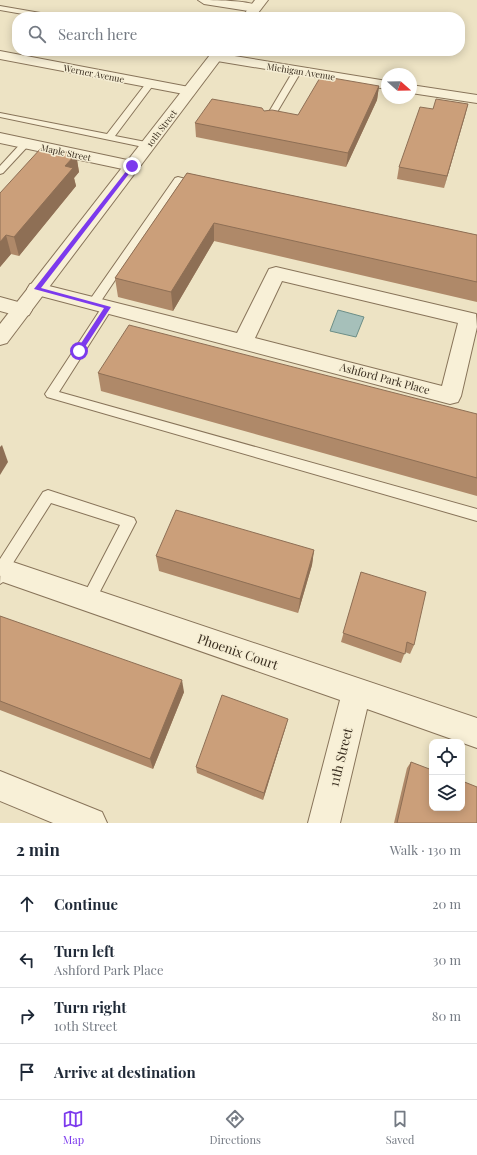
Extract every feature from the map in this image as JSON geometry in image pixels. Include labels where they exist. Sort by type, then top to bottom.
[{"type":"street","points":[[205,0],[255,8]]},
{"type":"street","name":"Werner Avenue","points":[[0,55],[189,91]]},
{"type":"street","name":"10th Street","points":[[0,338],[216,56]]},
{"type":"street","name":"Michigan Avenue","points":[[228,56],[381,84]]},
{"type":"street","points":[[417,90],[477,100]]},
{"type":"street","name":"Maple Street","points":[[0,138],[132,166]]},
{"type":"street","name":"Ashford Park Place","points":[[37,289],[243,341],[450,396],[473,320],[276,273],[243,341]]},
{"type":"street","points":[[0,304],[22,310]]},
{"type":"street","name":"Phoenix Court","points":[[0,571],[477,733]]},
{"type":"street","name":"11th Street","points":[[324,823],[357,691]]},
{"type":"street","points":[[0,786],[89,823]]},
{"type":"lane","points":[[0,8],[23,12]]},
{"type":"lane","points":[[267,122],[298,70]]},
{"type":"lane","points":[[109,138],[150,84]]},
{"type":"lane","points":[[0,115],[148,145]]},
{"type":"lane","points":[[0,171],[26,143]]},
{"type":"lane","points":[[208,187],[178,180],[100,305],[51,394],[477,515]]},
{"type":"lane","points":[[0,571],[48,496],[129,522],[88,600]]},
{"type":"water","points":[[338,310],[364,317],[356,337],[330,331]]},
{"type":"building","points":[[321,76],[379,86],[348,153],[195,123],[212,99],[262,108],[264,111],[272,110],[298,115]]},
{"type":"building","points":[[436,99],[468,104],[447,176],[399,167],[420,107],[433,109]]},
{"type":"building","points":[[42,147],[76,154],[65,166],[73,168],[14,237],[6,235],[0,242],[0,193]]},
{"type":"building","points":[[187,173],[477,235],[477,282],[214,223],[171,292],[115,278]]},
{"type":"building","points":[[129,325],[477,414],[477,478],[98,373]]},
{"type":"building","points":[[176,510],[314,550],[300,599],[156,556]]},
{"type":"building","points":[[361,572],[426,592],[414,645],[407,642],[405,654],[343,633]]},
{"type":"building","points":[[0,616],[182,680],[150,759],[0,701]]},
{"type":"building","points":[[222,695],[288,719],[264,793],[196,767]]},
{"type":"building","points":[[411,762],[429,769],[429,811],[465,811],[465,782],[477,787],[477,823],[397,823]]},
{"type":"route","points":[[79,351],[108,307],[37,289],[132,166]]}]
